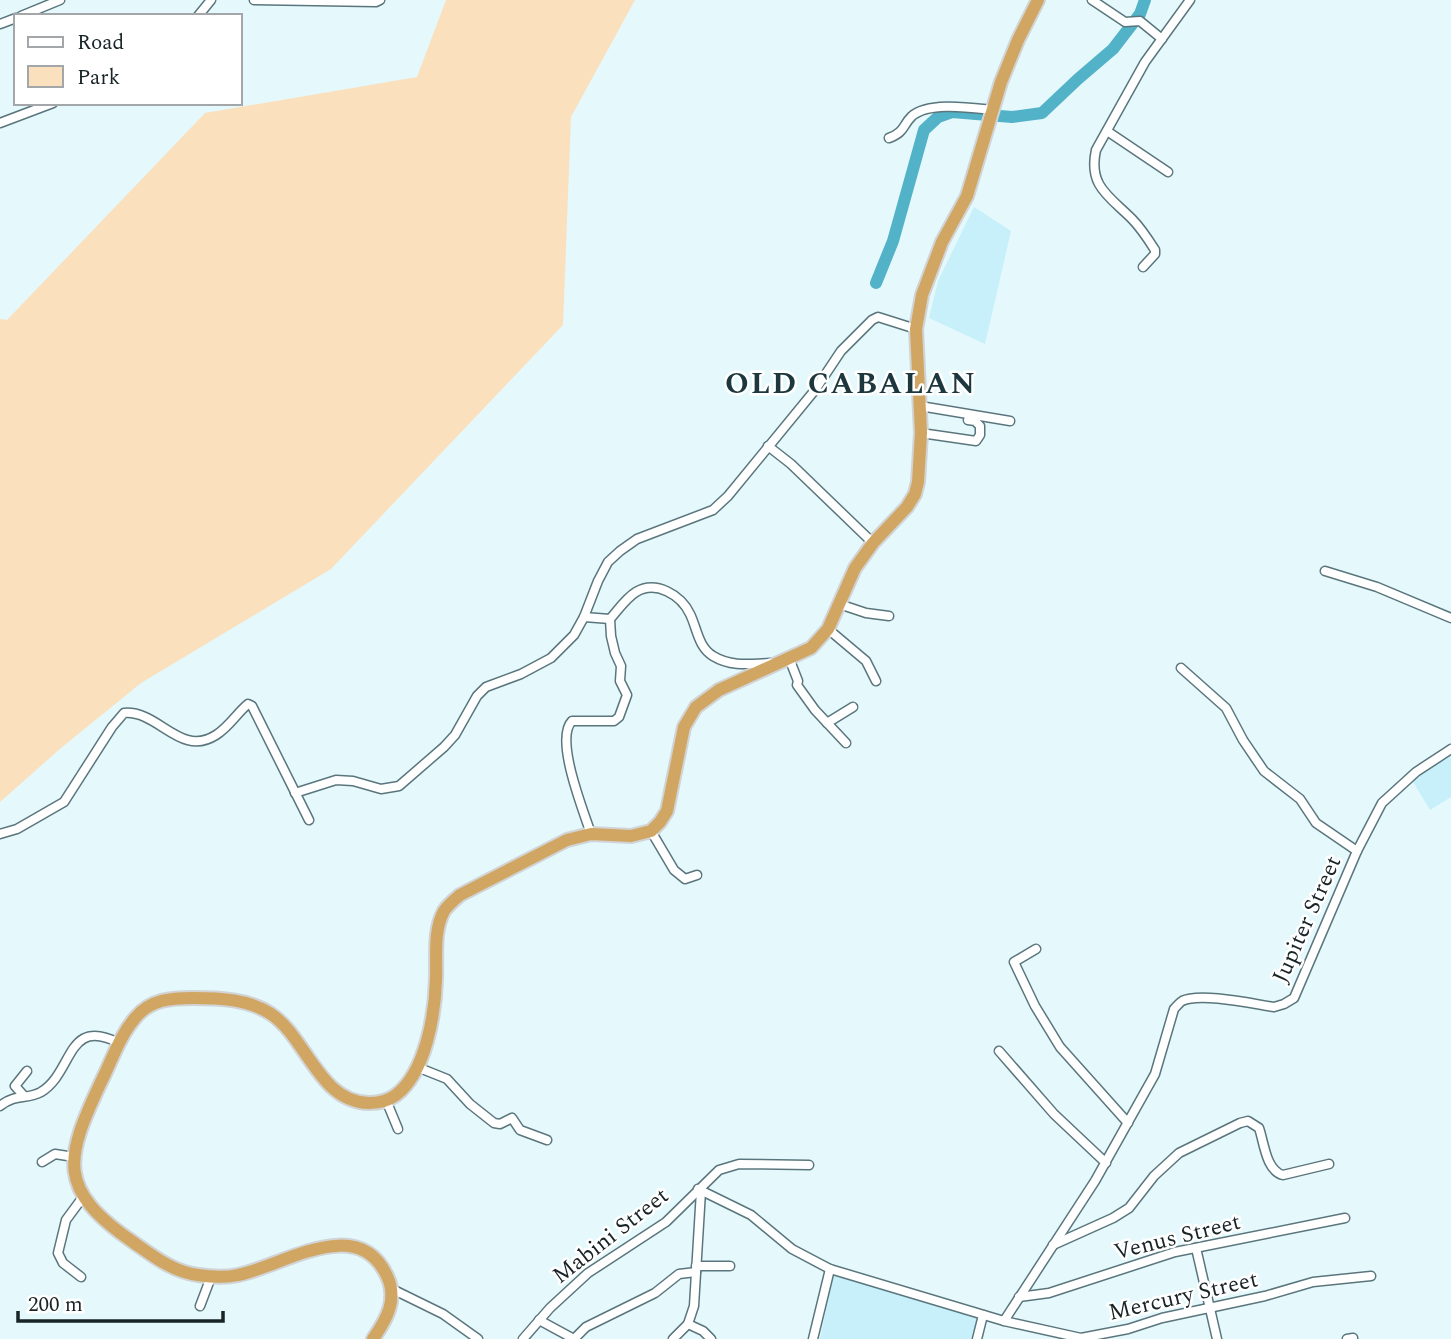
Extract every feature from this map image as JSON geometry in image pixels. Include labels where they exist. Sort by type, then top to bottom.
[{"type":"highway","points":[[373,1339],[388,1312],[392,1289],[385,1272],[368,1254],[357,1248],[341,1244],[321,1248],[236,1276],[211,1277],[181,1272],[127,1238],[83,1197],[75,1176],[75,1146],[85,1117],[119,1044],[136,1016],[150,1005],[163,1000],[201,998],[245,1002],[272,1014],[340,1094],[360,1103],[386,1100],[404,1086],[417,1068],[424,1050],[435,993],[437,941],[444,911],[460,895],[567,840],[591,834],[631,836],[651,831],[660,822],[667,811],[684,727],[695,707],[719,690],[811,649],[828,629],[855,568],[915,494],[921,433],[916,329],[922,295],[929,270],[967,196],[1009,61],[1038,0]]},
{"type":"street","points":[[26,14],[60,0]]},
{"type":"street","points":[[200,14],[211,0]]},
{"type":"street","points":[[254,0],[380,0]]},
{"type":"street","points":[[1092,0],[1127,23],[1138,20],[1162,38]]},
{"type":"street","points":[[1143,267],[1155,254],[1155,250],[1130,217],[1111,202],[1094,176],[1096,150],[1145,62],[1190,0]]},
{"type":"street","points":[[0,123],[48,105]]},
{"type":"street","points":[[889,138],[902,131],[912,117],[928,110],[952,106],[993,111]]},
{"type":"street","points":[[1107,131],[1168,172]]},
{"type":"street","points":[[295,793],[336,780],[353,781],[381,789],[398,786],[450,741],[477,696],[486,687],[551,659],[574,635],[598,580],[608,562],[620,551],[637,539],[713,510],[728,496],[815,390],[841,351],[872,320],[878,317],[916,329]]},
{"type":"street","points":[[920,407],[1010,421]]},
{"type":"street","points":[[921,433],[976,441],[980,435],[980,426],[975,421],[968,420]]},
{"type":"street","points":[[768,446],[791,464],[873,543]]},
{"type":"street","points":[[1325,572],[1377,587],[1451,618]]},
{"type":"street","points":[[591,834],[569,761],[567,730],[572,721],[614,721],[626,703],[627,695],[621,685],[621,666],[611,636],[610,619],[638,591],[661,588],[678,598],[689,612],[699,640],[710,654],[737,665],[783,661],[797,685],[846,743]]},
{"type":"street","points":[[839,604],[889,617]]},
{"type":"street","points":[[584,617],[610,619]]},
{"type":"street","points":[[828,629],[866,661],[876,681]]},
{"type":"street","points":[[1181,668],[1226,708],[1264,771],[1300,799],[1316,823],[1357,851]]},
{"type":"street","points":[[0,834],[17,828],[64,802],[124,713],[140,714],[177,737],[203,741],[213,737],[248,704],[257,715],[309,820]]},
{"type":"street","points":[[827,723],[853,708]]},
{"type":"street","name":"Jupiter Street","points":[[1004,1321],[1106,1163],[1155,1074],[1174,1009],[1182,1001],[1210,998],[1275,1007],[1294,998],[1357,851],[1382,803],[1416,772],[1451,749]]},
{"type":"street","points":[[651,831],[674,870],[685,878],[697,875]]},
{"type":"street","points":[[1035,949],[1014,962],[1035,1006],[1060,1047],[1128,1123]]},
{"type":"street","points":[[0,1106],[9,1099],[43,1091],[75,1046],[85,1038],[100,1035],[119,1044]]},
{"type":"street","points":[[999,1051],[1054,1114],[1106,1163]]},
{"type":"street","points":[[417,1068],[447,1079],[470,1104],[494,1123],[500,1124],[512,1118],[520,1130],[547,1140]]},
{"type":"street","points":[[24,1096],[15,1086],[27,1071]]},
{"type":"street","points":[[386,1100],[398,1129]]},
{"type":"street","points":[[1053,1245],[1129,1208],[1154,1176],[1179,1153],[1248,1121],[1259,1128],[1271,1167],[1276,1173],[1283,1175],[1329,1164]]},
{"type":"street","points":[[42,1162],[55,1154],[74,1157]]},
{"type":"street","name":"Mabini Street","points":[[523,1339],[588,1273],[666,1222],[719,1170],[734,1164],[809,1165]]},
{"type":"street","points":[[673,1339],[688,1324],[694,1306],[699,1190]]},
{"type":"street","name":"Mercury Street","points":[[699,1190],[751,1216],[792,1248],[830,1269],[1004,1321],[1082,1338],[1128,1329],[1162,1318],[1312,1282],[1371,1276]]},
{"type":"street","points":[[81,1277],[63,1263],[58,1253],[66,1220],[83,1197]]},
{"type":"street","name":"Venus Street","points":[[1020,1297],[1049,1293],[1103,1274],[1196,1248],[1345,1217]]},
{"type":"street","points":[[1196,1248],[1217,1339]]},
{"type":"street","points":[[539,1320],[574,1339],[586,1328],[655,1293],[679,1274],[696,1269],[730,1266]]},
{"type":"street","points":[[813,1339],[830,1269]]},
{"type":"street","points":[[200,1306],[211,1277]]},
{"type":"street","points":[[392,1289],[443,1314],[478,1339]]},
{"type":"street","points":[[976,1339],[983,1315]]},
{"type":"street","points":[[688,1324],[703,1331],[711,1339]]},
{"type":"street","points":[[1027,1339],[1030,1328]]},
{"type":"street","points":[[1347,1339],[1353,1338]]},
{"type":"shaded area","points":[[974,207],[1011,231],[985,344],[929,318],[938,281]]},
{"type":"shaded area","points":[[1451,753],[1451,797],[1430,810],[1412,780]]},
{"type":"shaded area","points":[[834,1271],[979,1317],[971,1339],[820,1339]]},
{"type":"green space","points":[[446,0],[635,0],[571,117],[563,325],[331,569],[141,683],[0,802],[0,319],[7,320],[205,113],[417,77]]},
{"type":"waterway","points":[[876,283],[893,241],[924,130],[938,117],[952,112],[1012,117],[1042,113],[1113,49],[1140,14],[1145,0]]},
{"type":"district","name":"OLD CABALAN","points":[[851,383]]}]
